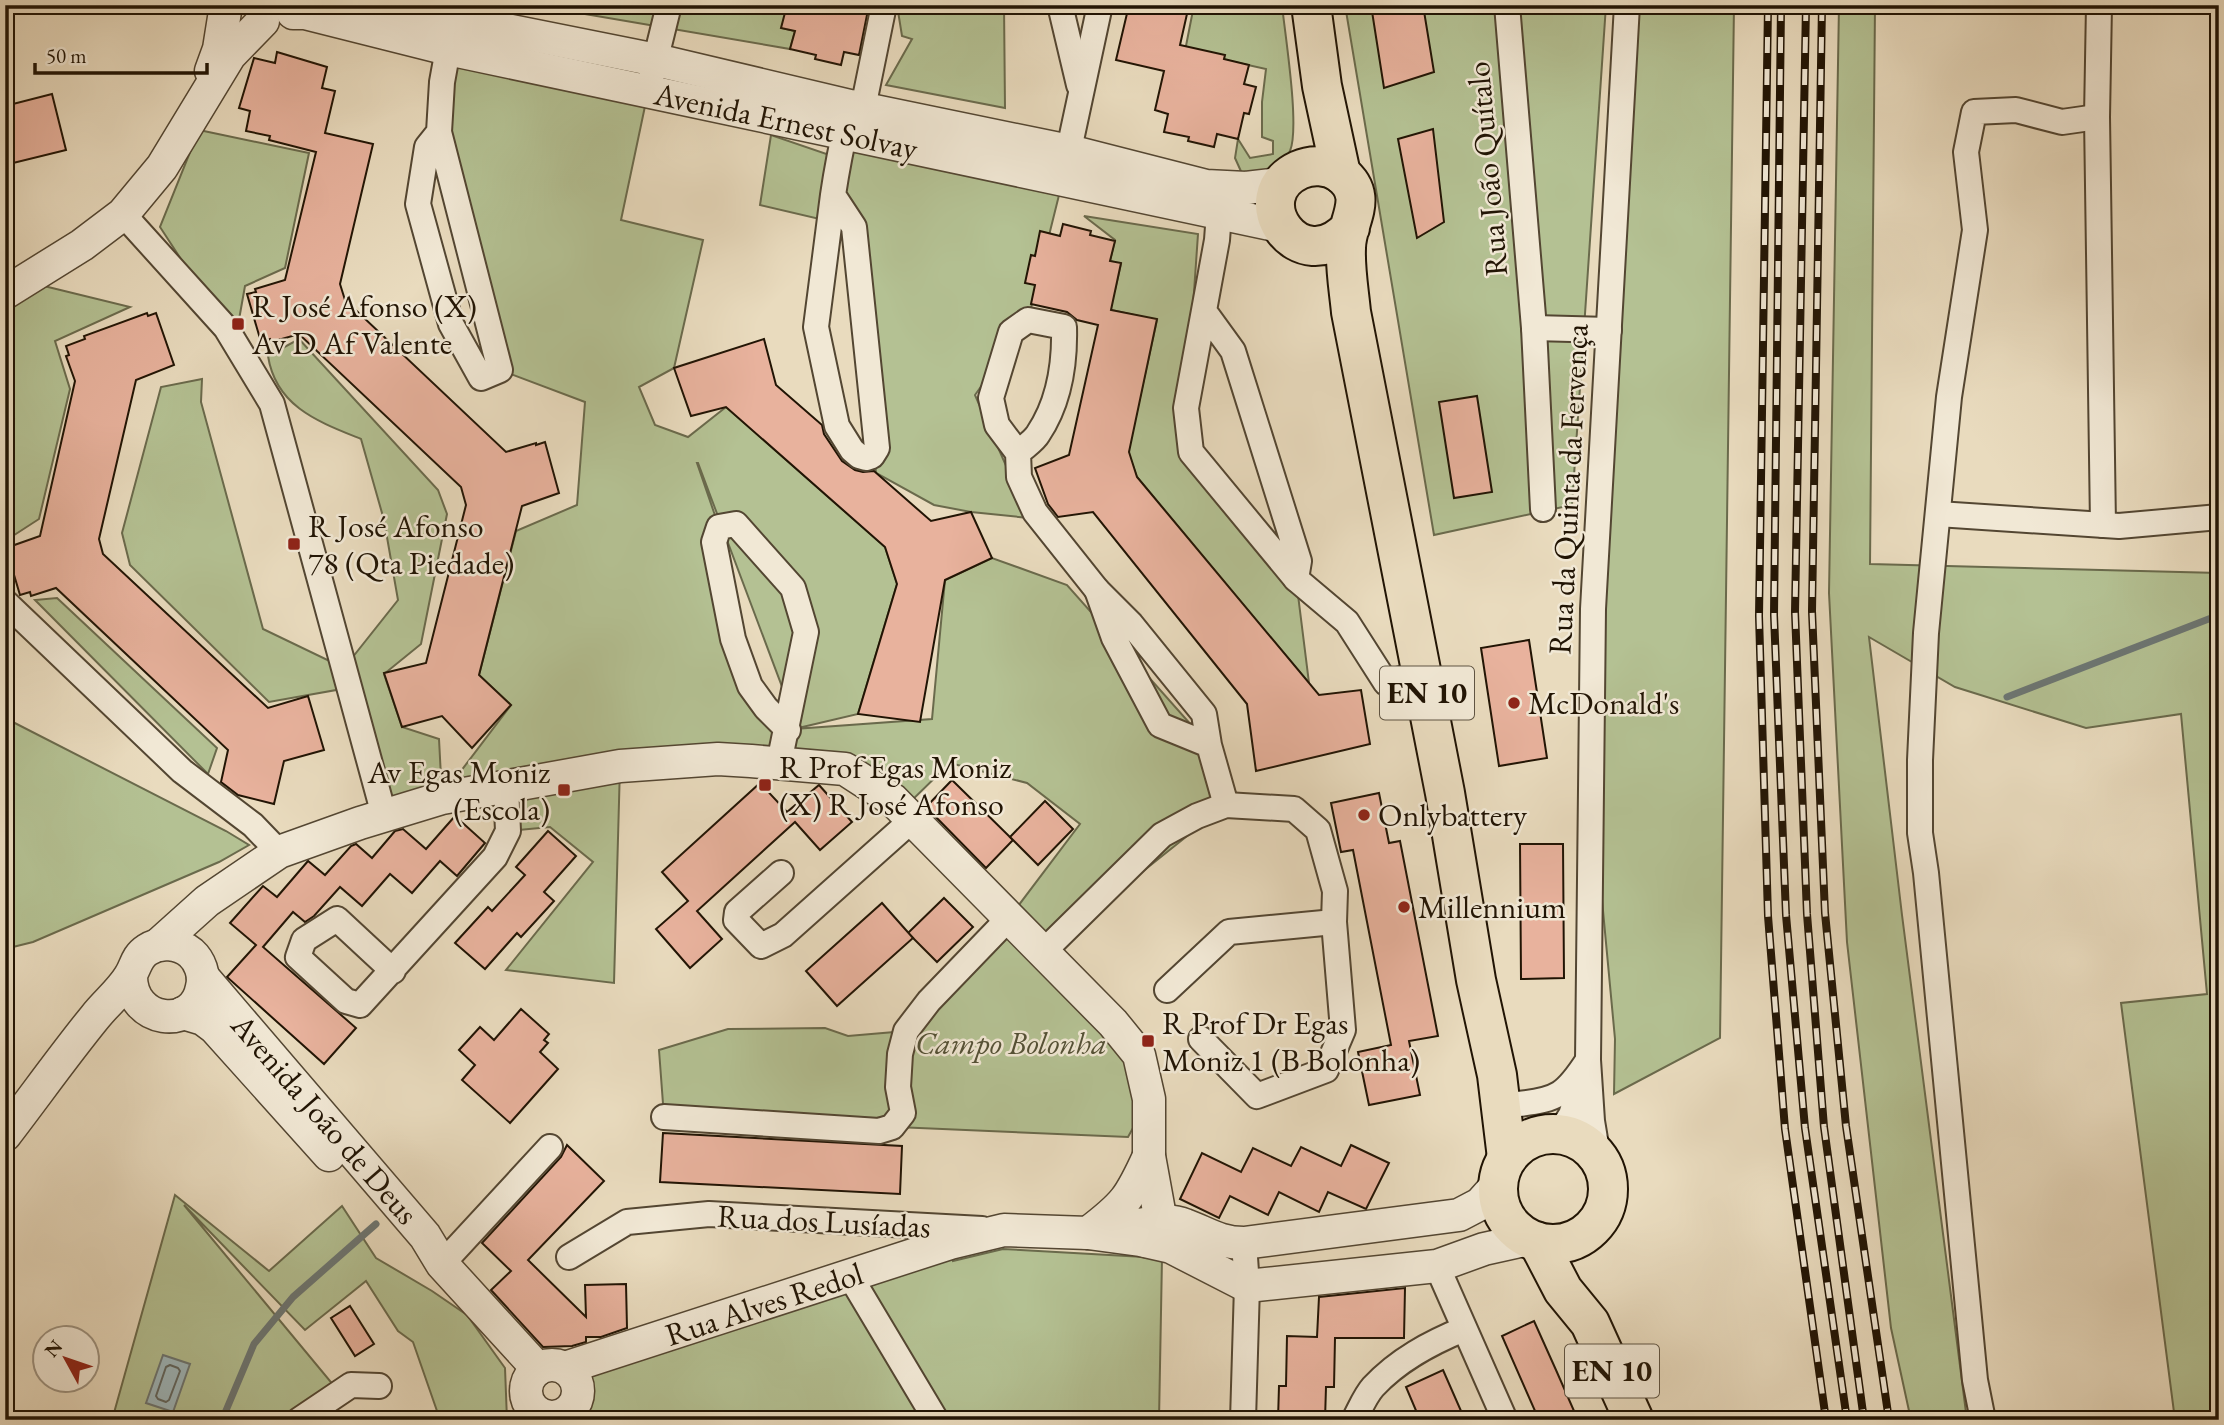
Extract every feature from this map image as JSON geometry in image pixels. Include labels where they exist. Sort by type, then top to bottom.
[{"type":"main road","points":[[1295,236],[1329,244],[1341,238],[1350,228],[1356,201],[1353,190],[1341,174],[1322,86],[1311,5]]},
{"type":"main road","points":[[1322,86],[1292,176],[1275,205],[1351,312]]},
{"type":"main road","points":[[1292,176],[1324,166],[1341,174]]},
{"type":"main road","name":"EN 10","points":[[1350,228],[1346,246],[1351,312],[1423,673],[1476,980],[1508,1089],[1498,1199],[1505,1217],[1518,1232],[1534,1241],[1563,1290],[1590,1323],[1634,1420]]},
{"type":"main road","name":"EN 10","points":[[1508,1089],[1551,1134],[1584,1143],[1598,1157]]},
{"type":"main road","points":[[1502,1171],[1529,1139],[1551,1134]]},
{"type":"main road","points":[[1534,1241],[1561,1244],[1580,1237],[1599,1219],[1606,1203],[1608,1185],[1598,1157]]},
{"type":"main road","name":"EN 10","points":[[1580,1237],[1581,1266],[1590,1323]]},
{"type":"street","points":[[197,108],[219,49],[228,5],[249,19],[263,22],[284,18],[297,9]]},
{"type":"street","name":"Avenida Ernest Solvay","points":[[382,5],[656,60],[852,115],[1066,165],[1295,236]]},
{"type":"street","points":[[648,92],[669,5]]},
{"type":"street","points":[[833,195],[854,227],[877,448],[872,456],[866,458],[852,450],[837,426],[816,327],[833,195],[852,115],[884,5]]},
{"type":"street","points":[[1060,5],[1081,92]]},
{"type":"street","points":[[1066,165],[1100,5]]},
{"type":"street","name":"Rua João Quítalo","points":[[1507,5],[1534,327],[1544,509]]},
{"type":"street","name":"Rua da Quinta da Fervença","points":[[1598,1157],[1592,1121],[1588,1060],[1593,609],[1627,5]]},
{"type":"street","points":[[2099,5],[2097,117],[2104,525]]},
{"type":"street","name":"Avenida Ernest Solvay","points":[[297,9],[448,50],[648,92],[852,115]]},
{"type":"street","points":[[5,293],[82,245],[124,214],[162,167],[230,55],[263,22]]},
{"type":"street","points":[[439,132],[427,147],[418,204],[451,324],[481,379],[500,370],[439,132],[442,82],[448,50]]},
{"type":"street","points":[[1983,1420],[1975,1380],[1928,886],[1920,833],[1926,633],[1949,397],[1975,230],[1966,152],[1974,113],[2016,110],[2062,122],[2097,117]]},
{"type":"street","name":"Avenida Ernest Solvay","points":[[1066,165],[1206,186],[1246,188],[1292,176]]},
{"type":"street","points":[[1219,213],[1217,240],[1186,408],[1191,452],[1296,579],[1347,622],[1386,683],[1423,673]]},
{"type":"street","points":[[124,214],[226,328],[272,404],[384,815]]},
{"type":"street","points":[[1204,311],[1233,351],[1299,561],[1296,579]]},
{"type":"street","points":[[1017,453],[1038,436],[1057,393],[1065,353],[1064,327],[1028,320],[1011,332],[991,398],[997,425],[1017,453],[1019,477],[1035,512],[1097,590],[1131,624],[1205,714],[1209,745],[1226,804]]},
{"type":"street","points":[[1534,327],[1609,330]]},
{"type":"street","points":[[1938,514],[2119,526],[2219,517]]},
{"type":"street","points":[[779,763],[788,730],[806,632],[793,588],[736,524],[719,527],[714,542],[733,639],[750,687],[788,730]]},
{"type":"street","points":[[1097,590],[1114,638],[1160,725],[1209,745]]},
{"type":"street","points":[[5,602],[182,771],[253,825],[279,852]]},
{"type":"street","points":[[5,1135],[95,1017],[131,975],[140,956],[158,945],[207,901],[279,852],[384,815],[442,798],[620,765],[718,759],[779,763],[845,769],[893,800],[1113,1023],[1139,1055],[1149,1100],[1149,1156],[1157,1228]]},
{"type":"street","points":[[393,971],[495,858],[508,831],[506,786]]},
{"type":"street","points":[[1043,952],[1161,835],[1226,804],[1294,808],[1318,831],[1335,891],[1334,922],[1343,1030],[1326,1070],[1257,1096],[1201,1039]]},
{"type":"street","points":[[781,873],[737,912],[736,920],[761,946],[783,935],[912,820]]},
{"type":"street","points":[[131,975],[133,993],[144,1008],[163,1016],[183,1013],[198,997],[202,988],[197,965],[207,901]]},
{"type":"street","points":[[664,1117],[879,1131],[892,1127],[903,1113],[898,1087],[900,1054],[906,1031],[929,1001],[1009,918]]},
{"type":"street","points":[[1167,990],[1229,932],[1334,922]]},
{"type":"street","points":[[158,945],[169,944],[197,965]]},
{"type":"street","name":"Avenida João de Deus","points":[[197,965],[425,1236],[442,1264],[551,1368]]},
{"type":"street","points":[[95,1017],[144,1008]]},
{"type":"street","name":"Avenida João de Deus","points":[[183,1013],[203,1019],[215,1028],[412,1248],[442,1264]]},
{"type":"street","points":[[1508,1089],[1540,1102],[1557,1096],[1573,1084],[1588,1060]]},
{"type":"street","name":"Rua da Quinta da Fervença","points":[[1551,1134],[1571,1115],[1588,1060]]},
{"type":"street","points":[[442,1264],[550,1147]]},
{"type":"street","points":[[1088,1233],[1118,1211],[1132,1194],[1149,1156]]},
{"type":"street","points":[[1132,1194],[1157,1228],[1203,1235],[1230,1243],[1244,1243],[1459,1215],[1480,1204],[1502,1171]]},
{"type":"street","name":"Rua dos Lusíadas","points":[[569,1257],[627,1222],[709,1214],[1088,1233],[1157,1228],[1171,1247],[1247,1286]]},
{"type":"street","name":"Rua Alves Redol","points":[[551,1368],[950,1243],[1004,1230]]},
{"type":"street","points":[[1247,1286],[1437,1266],[1484,1249],[1534,1241]]},
{"type":"street","points":[[1243,1420],[1247,1286],[1244,1243]]},
{"type":"street","points":[[1437,1266],[1505,1420]]},
{"type":"street","points":[[850,1276],[936,1420]]},
{"type":"street","points":[[1354,1420],[1372,1388],[1412,1354],[1430,1342],[1464,1329]]},
{"type":"street","points":[[551,1368],[575,1380],[578,1387],[572,1414],[541,1417],[529,1404],[527,1381],[551,1368]]},
{"type":"street","points":[[299,1420],[351,1385],[379,1386]]},
{"type":"green space","points":[[532,5],[790,5],[782,28],[795,31],[790,49]]},
{"type":"green space","points":[[897,5],[1004,5],[1005,108],[886,85],[912,39],[902,36]]},
{"type":"green space","points":[[1194,5],[1282,5],[1293,102],[1293,139],[1290,151],[1280,167],[1266,180],[1244,178],[1235,158],[1238,139],[1250,158],[1273,154],[1273,141],[1262,137],[1266,69],[1185,51]]},
{"type":"green space","points":[[1345,5],[1606,5],[1572,505],[1434,535]]},
{"type":"green space","points":[[1627,5],[1734,5],[1720,1038],[1614,1094],[1615,1039],[1592,793]]},
{"type":"green space","points":[[1839,5],[1875,5],[1870,564],[2219,573],[2219,1420],[2175,1420],[2121,1003],[2207,994],[2181,714],[2086,728],[1955,687],[1869,637],[1967,1420],[1911,1420],[1891,1328],[1847,942],[1829,593]]},
{"type":"green space","name":"Campo Bolonha","points":[[448,49],[648,92],[621,220],[703,240],[674,368],[639,387],[655,425],[688,437],[726,407],[885,547],[897,584],[858,714],[794,729],[932,719],[945,580],[992,558],[1067,585],[1209,745],[1226,805],[1058,939],[1011,919],[1113,1023],[1149,1099],[1128,1137],[664,1117],[659,1050],[728,1029],[825,1028],[848,1036],[906,1031],[1009,918],[1080,824],[1027,783],[950,763],[902,810],[845,769],[620,766],[614,983],[506,970],[593,862],[550,827],[508,831],[506,787],[384,815],[343,670],[336,690],[269,702],[130,565],[122,533],[161,387],[202,379],[201,402],[263,629],[344,668],[398,600],[384,520],[361,439],[315,419],[302,410],[280,388],[273,374],[268,356],[299,339],[438,490],[447,514],[421,644],[384,674],[402,727],[439,739],[442,796],[511,705],[479,675],[516,531],[577,505],[585,402],[500,370],[439,132]],"holes":[[[698,463],[796,724],[750,687],[719,527]]]},
{"type":"green space","points":[[199,130],[309,153],[285,268],[245,286],[235,342],[160,227]]},
{"type":"green space","points":[[844,132],[1063,179],[1028,320],[975,395],[1029,518],[934,505],[876,473],[854,227],[760,205],[771,135],[838,158]]},
{"type":"green space","points":[[1084,216],[1198,234],[1186,408],[1191,452],[1296,579],[1309,683],[1137,477],[1128,452],[1157,320],[1107,309],[1121,264],[1110,261],[1115,240]]},
{"type":"green space","points":[[44,286],[130,307],[55,341],[70,389],[39,519],[5,541],[5,420],[14,418],[5,361],[5,308]]},
{"type":"green space","points":[[57,598],[217,748],[208,774],[35,600]]},
{"type":"green space","points":[[5,718],[249,845],[219,862],[33,942],[5,949]]},
{"type":"green space","points":[[175,1195],[269,1271],[342,1206],[376,1258],[467,1315],[505,1368],[507,1420],[418,1420],[437,1411],[413,1342],[398,1331],[366,1281],[305,1330],[184,1205],[340,1393],[299,1420],[112,1420]]},
{"type":"green space","points":[[950,1243],[953,1261],[1003,1249],[1162,1258],[1159,1420],[575,1420],[570,1368]]},
{"type":"water","points":[[163,1355],[190,1364],[173,1412],[146,1403]]},
{"type":"building","points":[[787,5],[869,5],[859,55],[844,52],[841,65],[790,49],[795,31],[781,28]]},
{"type":"building","points":[[1129,5],[1189,5],[1180,45],[1225,55],[1224,59],[1249,65],[1244,84],[1256,87],[1249,114],[1244,113],[1238,139],[1217,134],[1214,147],[1188,141],[1189,137],[1164,132],[1168,114],[1155,110],[1164,71],[1116,60]]},
{"type":"building","points":[[1371,5],[1423,5],[1434,72],[1384,88]]},
{"type":"building","points":[[277,52],[327,67],[322,88],[335,91],[325,133],[373,144],[340,284],[345,300],[506,452],[545,442],[559,493],[522,506],[479,675],[511,705],[472,748],[442,716],[402,727],[384,673],[426,663],[466,505],[461,487],[299,334],[261,342],[247,294],[285,280],[316,152],[269,140],[270,136],[246,131],[250,111],[239,108],[254,58],[275,63]]},
{"type":"building","points":[[52,94],[66,150],[5,165],[5,106]]},
{"type":"building","points":[[1433,129],[1444,222],[1417,238],[1398,139]]},
{"type":"building","points":[[1063,224],[1115,241],[1110,261],[1121,263],[1111,310],[1157,319],[1129,452],[1137,477],[1319,695],[1361,690],[1370,744],[1256,771],[1247,704],[1093,512],[1058,517],[1048,504],[1035,468],[1069,455],[1098,325],[1077,320],[1067,312],[1031,304],[1035,285],[1025,283],[1031,255],[1035,256],[1040,231],[1060,236]]},
{"type":"building","points":[[147,313],[148,316],[156,313],[174,365],[136,380],[99,539],[103,554],[268,708],[308,696],[324,750],[284,761],[274,804],[238,795],[221,782],[228,750],[56,588],[31,596],[30,592],[20,595],[6,548],[40,536],[75,381],[66,356],[69,355],[66,346],[85,339],[84,336]]},
{"type":"building","points":[[764,339],[776,385],[822,425],[824,434],[842,461],[855,470],[874,471],[931,521],[971,512],[992,558],[945,580],[920,722],[858,714],[897,584],[885,547],[726,407],[691,416],[674,368]]},
{"type":"building","points":[[1477,396],[1492,492],[1454,498],[1439,402]]},
{"type":"building","name":"McDonald's","points":[[1529,640],[1547,758],[1499,766],[1481,648]]},
{"type":"building","points":[[952,780],[1013,840],[986,868],[926,807]]},
{"type":"building","points":[[760,783],[787,812],[819,785],[852,822],[820,850],[795,822],[697,911],[722,939],[690,968],[656,929],[688,901],[662,872]]},
{"type":"building","points":[[1379,793],[1389,843],[1400,841],[1438,1036],[1409,1041],[1420,1095],[1369,1105],[1358,1052],[1391,1045],[1353,850],[1341,852],[1331,803]]},
{"type":"building","points":[[1045,801],[1073,829],[1038,865],[1010,837]]},
{"type":"building","points":[[455,816],[485,843],[457,876],[440,861],[412,893],[390,874],[362,906],[340,887],[314,916],[305,922],[293,912],[263,947],[356,1028],[324,1064],[227,977],[256,945],[230,923],[263,886],[277,897],[308,861],[325,875],[351,846],[356,844],[372,858],[395,831],[403,829],[426,849]]},
{"type":"building","points":[[548,831],[576,856],[544,892],[554,901],[521,937],[517,933],[485,969],[455,943],[488,907],[492,911],[525,875],[516,867]]},
{"type":"building","points":[[1520,844],[1563,844],[1564,978],[1521,979]]},
{"type":"building","points":[[944,898],[973,927],[937,962],[908,933]]},
{"type":"building","points":[[882,903],[913,938],[837,1006],[806,971]]},
{"type":"building","points":[[521,1009],[549,1034],[544,1040],[548,1043],[540,1052],[558,1069],[510,1123],[462,1080],[475,1065],[459,1050],[480,1027],[494,1040]]},
{"type":"building","points":[[663,1133],[902,1146],[900,1194],[660,1182]]},
{"type":"building","points":[[567,1145],[604,1181],[528,1260],[586,1317],[585,1285],[626,1284],[627,1328],[601,1337],[586,1337],[586,1342],[572,1346],[543,1347],[491,1290],[511,1271],[482,1243],[561,1157]]},
{"type":"building","points":[[1351,1145],[1389,1163],[1366,1209],[1328,1192],[1319,1212],[1279,1192],[1268,1215],[1230,1196],[1219,1218],[1180,1199],[1202,1153],[1241,1172],[1253,1148],[1291,1166],[1301,1147],[1341,1166]]},
{"type":"building","points":[[1405,1288],[1404,1338],[1335,1338],[1334,1387],[1326,1387],[1325,1420],[1278,1420],[1279,1386],[1286,1386],[1287,1336],[1317,1337],[1319,1297]]},
{"type":"building","points":[[350,1306],[374,1344],[355,1356],[331,1318]]},
{"type":"building","points":[[1534,1321],[1578,1420],[1539,1420],[1502,1336]]},
{"type":"building","points":[[1443,1370],[1465,1420],[1420,1420],[1406,1387]]},
{"type":"waterway","points":[[2007,697],[2219,615]]},
{"type":"waterway","points":[[222,1420],[254,1344],[293,1297],[376,1224]]},
{"type":"railway","points":[[1768,5],[1759,616],[1768,916],[1785,1129],[1826,1420]]},
{"type":"railway","points":[[1781,5],[1774,615],[1786,915],[1805,1128],[1847,1420]]},
{"type":"railway","points":[[1806,5],[1795,612],[1807,914],[1824,1127],[1864,1420]]},
{"type":"railway","points":[[1822,5],[1812,611],[1825,913],[1846,1126],[1889,1420]]},
{"type":"place","name":"R José Afonso (X) Av D Af Valente","points":[[238,324]]},
{"type":"place","name":"R José Afonso 78 (Qta Piedade)","points":[[294,544]]},
{"type":"place","name":"McDonald's","points":[[1514,703]]},
{"type":"place","name":"R Prof Egas Moniz (X) R José Afonso","points":[[765,785]]},
{"type":"place","name":"Av Egas Moniz (Escola)","points":[[564,790]]},
{"type":"place","name":"Onlybattery","points":[[1364,815]]},
{"type":"place","name":"Millennium","points":[[1404,907]]},
{"type":"place","name":"R Prof Dr Egas Moniz 1 (B Bolonha)","points":[[1148,1041]]}]
